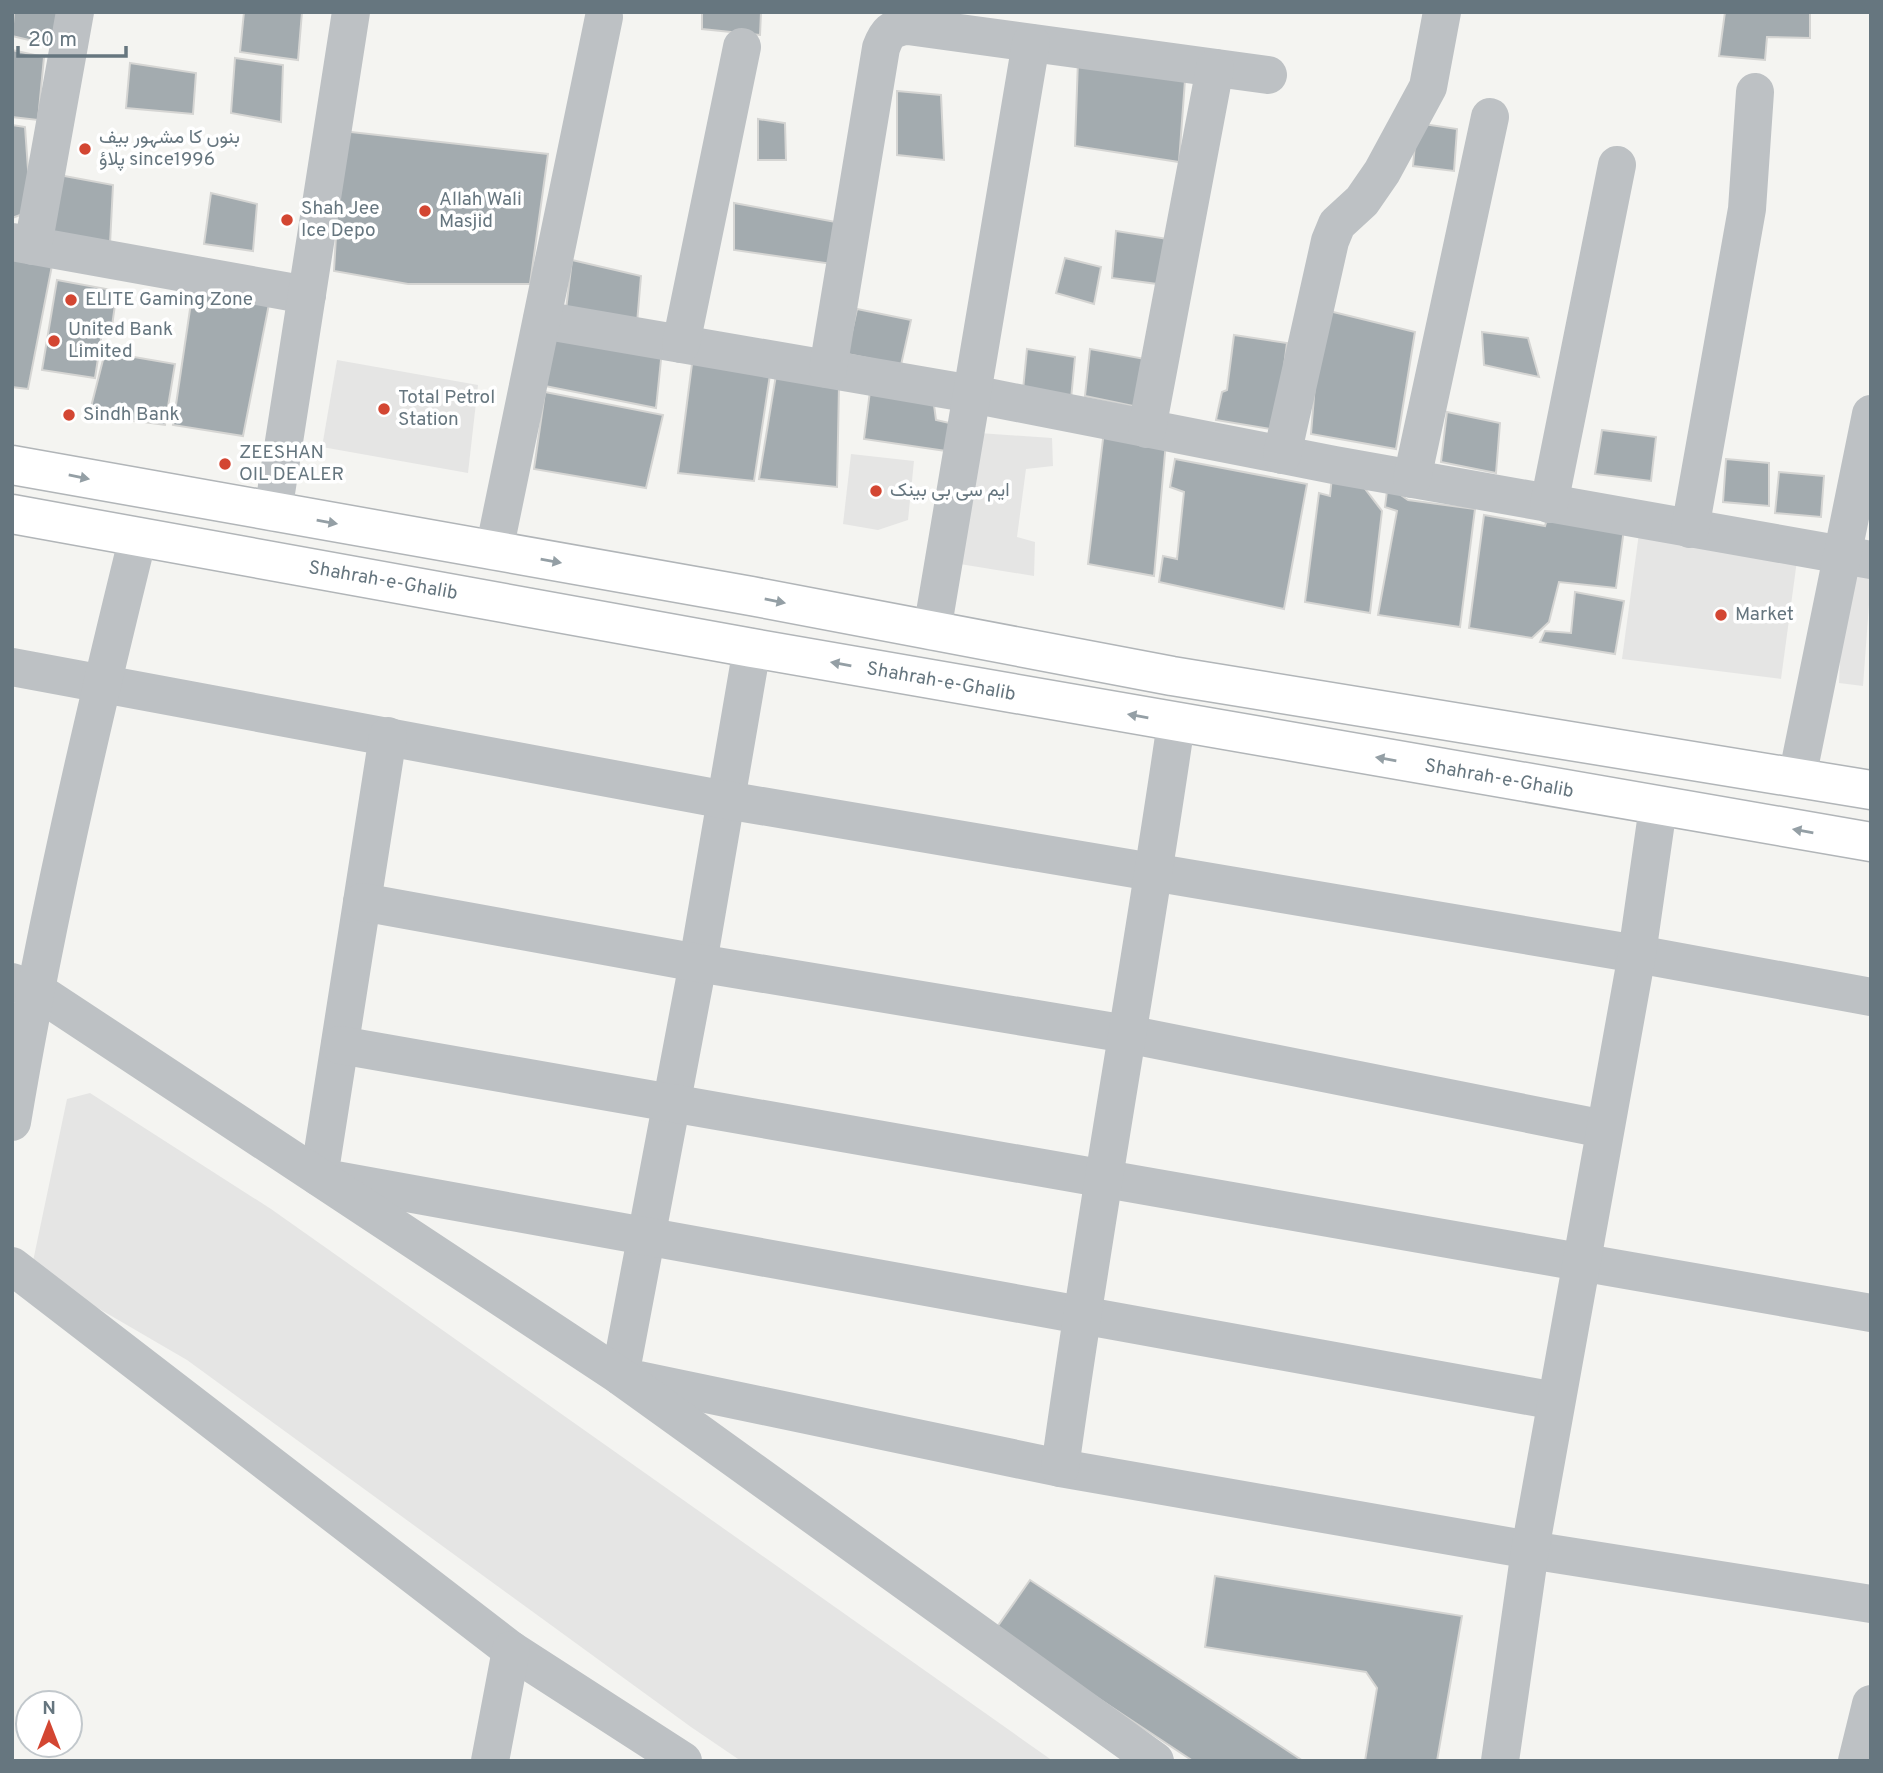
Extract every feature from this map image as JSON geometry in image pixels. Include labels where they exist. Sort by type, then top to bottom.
[{"type":"main road","points":[[12,465],[1172,676],[1871,790]]},
{"type":"main road","name":"Shahrah-e-Ghalib","points":[[12,514],[1175,723],[1871,842]]},
{"type":"street","points":[[75,12],[22,244],[307,295]]},
{"type":"street","points":[[273,512],[351,12]]},
{"type":"street","points":[[1282,455],[1330,241],[1338,224],[1362,201],[1382,172],[1428,87],[1442,12]]},
{"type":"street","points":[[494,551],[604,17]]},
{"type":"street","points":[[828,369],[886,34],[893,28],[908,26],[1268,75]]},
{"type":"street","points":[[932,631],[1031,43]]},
{"type":"street","points":[[681,344],[741,47]]},
{"type":"street","points":[[1147,429],[1215,68]]},
{"type":"street","points":[[1690,528],[1747,209],[1755,92]]},
{"type":"street","points":[[1412,479],[1490,117]]},
{"type":"street","points":[[1549,504],[1617,165]]},
{"type":"street","points":[[542,320],[972,394],[1282,455],[1856,558]]},
{"type":"street","points":[[1797,778],[1856,558],[1871,414]]},
{"type":"street","points":[[12,1122],[23,986],[138,537]]},
{"type":"street","points":[[621,1376],[698,963],[752,648]]},
{"type":"street","points":[[12,667],[726,800],[1637,954],[1871,998]]},
{"type":"street","points":[[1060,1468],[1081,1314],[1154,874],[1175,723]]},
{"type":"street","points":[[319,1177],[388,736]]},
{"type":"street","points":[[1500,1761],[1530,1550],[1637,954],[1658,807]]},
{"type":"street","points":[[362,902],[698,963],[1127,1034],[1604,1129]]},
{"type":"street","points":[[23,986],[621,1376],[1154,1761]]},
{"type":"street","points":[[340,1045],[1871,1313]]},
{"type":"street","points":[[319,1177],[1556,1401]]},
{"type":"street","points":[[12,1266],[511,1650],[682,1761]]},
{"type":"street","points":[[621,1376],[1060,1468],[1530,1550],[1871,1604]]},
{"type":"street","points":[[489,1761],[511,1650]]},
{"type":"street","points":[[1857,1761],[1871,1704]]},
{"type":"shaded area","points":[[337,360],[478,385],[468,473],[322,447]]},
{"type":"shaded area","points":[[979,433],[1052,438],[1053,466],[1026,469],[1017,537],[1035,542],[1034,576],[960,564]]},
{"type":"shaded area","points":[[851,454],[914,461],[908,520],[878,530],[843,524]]},
{"type":"shaded area","points":[[1639,533],[1798,553],[1781,679],[1622,659]]},
{"type":"shaded area","points":[[1844,574],[1871,577],[1863,686],[1839,683]]},
{"type":"shaded area","points":[[90,1093],[271,1209],[1053,1761],[741,1761],[691,1727],[187,1360],[41,1275],[32,1266],[67,1099]]},
{"type":"building","points":[[14,12],[69,12],[63,48],[12,36]]},
{"type":"building","points":[[244,12],[302,12],[298,60],[240,52]]},
{"type":"building","points":[[702,12],[761,12],[760,35],[702,29]]},
{"type":"building","points":[[1725,12],[1810,12],[1810,38],[1767,37],[1765,60],[1719,56]]},
{"type":"building","points":[[12,50],[44,57],[38,120],[12,117]]},
{"type":"building","points":[[235,58],[283,65],[281,122],[231,113]]},
{"type":"building","points":[[1078,60],[1185,80],[1179,162],[1075,146]]},
{"type":"building","points":[[130,63],[196,73],[193,114],[126,108]]},
{"type":"building","points":[[897,91],[941,95],[944,160],[897,155]]},
{"type":"building","points":[[758,119],[785,123],[786,160],[758,160]]},
{"type":"building","points":[[1417,123],[1457,129],[1454,171],[1413,166]]},
{"type":"building","points":[[12,125],[25,127],[31,211],[12,218]]},
{"type":"building","points":[[342,131],[548,154],[530,284],[408,284],[334,271]]},
{"type":"building","points":[[59,175],[113,185],[110,244],[53,233]]},
{"type":"building","points":[[211,193],[257,204],[253,251],[204,244]]},
{"type":"building","points":[[734,203],[841,223],[832,264],[734,250]]},
{"type":"building","points":[[1116,231],[1168,239],[1165,285],[1112,278]]},
{"type":"building","points":[[12,247],[54,255],[28,389],[12,387]]},
{"type":"building","points":[[1065,258],[1101,267],[1094,304],[1056,293]]},
{"type":"building","points":[[572,260],[641,276],[637,323],[566,310]]},
{"type":"building","points":[[57,280],[117,291],[112,326],[103,326],[95,378],[42,370]]},
{"type":"building","points":[[193,289],[269,304],[243,436],[173,425]]},
{"type":"building","points":[[857,309],[911,320],[901,365],[847,354]]},
{"type":"building","points":[[1321,309],[1415,332],[1396,449],[1311,434]]},
{"type":"building","points":[[1482,332],[1528,338],[1539,377],[1484,365]]},
{"type":"building","points":[[552,334],[662,350],[656,408],[545,386]]},
{"type":"building","points":[[1234,335],[1287,343],[1276,430],[1216,420],[1222,392],[1227,390]]},
{"type":"building","points":[[1027,349],[1075,357],[1071,399],[1023,390]]},
{"type":"building","points":[[1090,349],[1145,359],[1138,407],[1085,396]]},
{"type":"building","points":[[105,352],[175,364],[165,425],[89,415]]},
{"type":"building","points":[[693,356],[771,368],[754,481],[678,473]]},
{"type":"building","points":[[776,375],[839,386],[837,487],[759,479]]},
{"type":"building","points":[[871,383],[932,390],[936,420],[954,424],[953,452],[864,439]]},
{"type":"building","points":[[545,392],[663,415],[646,488],[534,469]]},
{"type":"building","points":[[1447,412],[1500,423],[1496,473],[1441,462]]},
{"type":"building","points":[[1602,430],[1656,437],[1651,481],[1595,474]]},
{"type":"building","points":[[1104,431],[1166,442],[1154,576],[1088,564]]},
{"type":"building","points":[[1175,459],[1307,484],[1284,609],[1159,582],[1163,556],[1177,559],[1184,492],[1170,487]]},
{"type":"building","points":[[1726,459],[1769,463],[1769,506],[1723,502]]},
{"type":"building","points":[[1779,472],[1824,476],[1821,517],[1775,513]]},
{"type":"building","points":[[1332,477],[1359,481],[1382,511],[1370,613],[1305,602],[1319,493],[1330,496]]},
{"type":"building","points":[[1387,491],[1398,493],[1408,500],[1475,509],[1460,627],[1378,615],[1397,511],[1385,507]]},
{"type":"building","points":[[1484,515],[1545,526],[1548,516],[1624,529],[1616,588],[1559,582],[1549,622],[1532,638],[1469,628]]},
{"type":"building","points":[[1575,592],[1624,601],[1615,654],[1540,642],[1545,631],[1571,633]]},
{"type":"building","points":[[1215,1576],[1462,1616],[1437,1761],[1365,1761],[1377,1688],[1366,1672],[1205,1647]]},
{"type":"building","points":[[1030,1580],[1303,1761],[1193,1761],[995,1630]]},
{"type":"place","name":"بنوں کا مشہور بیف پلاؤ since1996","points":[[85,149]]},
{"type":"place","name":"Allah Wali Masjid","points":[[425,211]]},
{"type":"place","name":"Shah Jee Ice Depo","points":[[287,220]]},
{"type":"place","name":"ELITE Gaming Zone","points":[[71,300]]},
{"type":"place","name":"United Bank Limited","points":[[54,341]]},
{"type":"place","name":"Total Petrol Station","points":[[384,409]]},
{"type":"place","name":"Sindh Bank","points":[[69,415]]},
{"type":"place","name":"ZEESHAN OIL DEALER","points":[[225,464]]},
{"type":"place","name":"ایم سی بی بینک","points":[[876,491]]},
{"type":"place","name":"Market","points":[[1721,615]]}]
